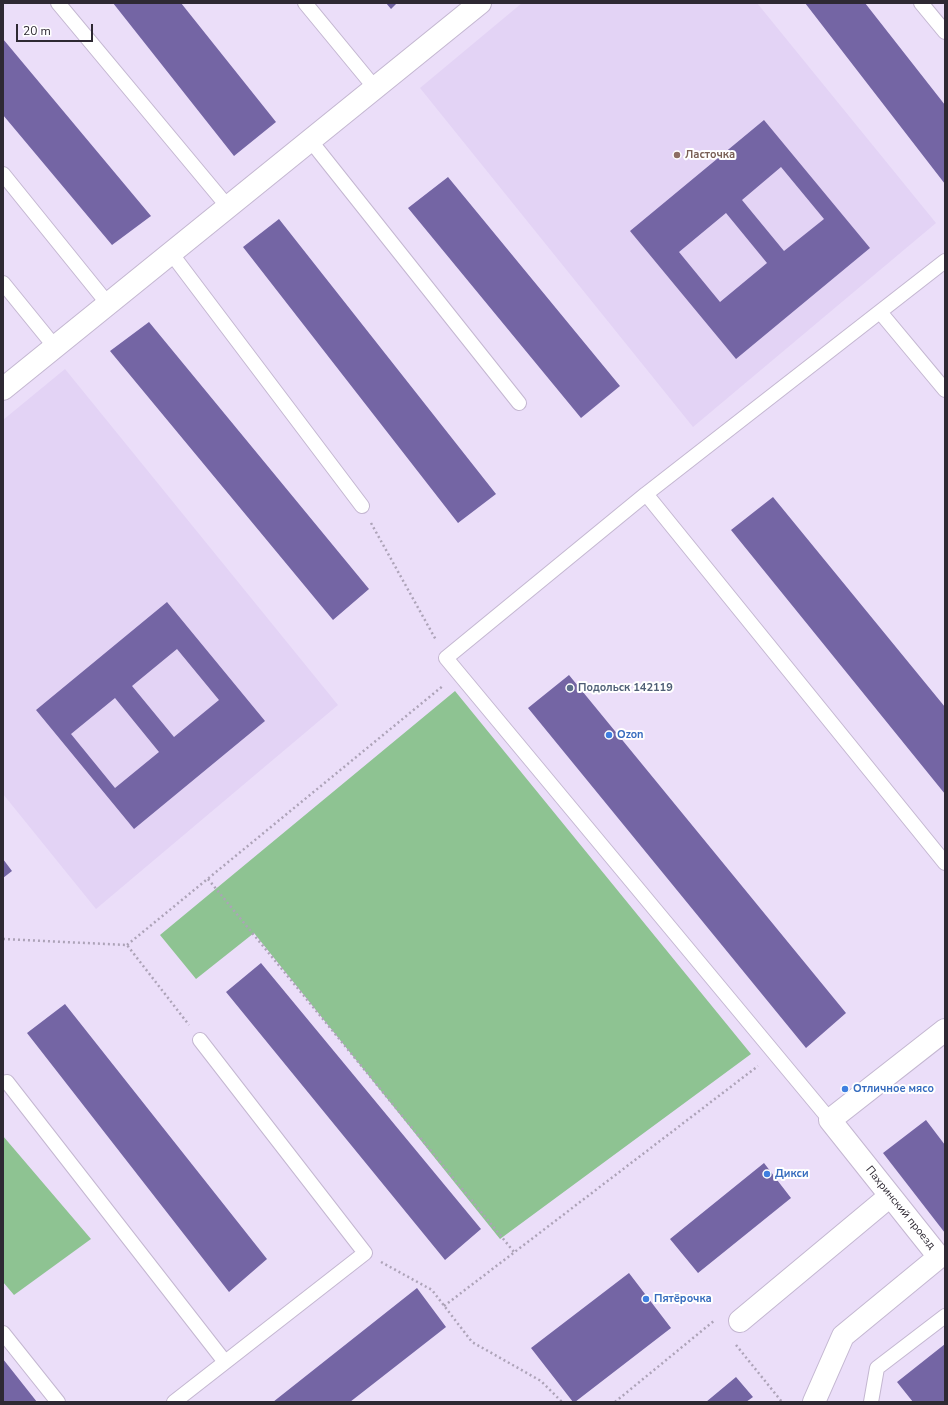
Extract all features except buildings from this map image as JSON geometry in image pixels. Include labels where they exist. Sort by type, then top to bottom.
[{"type":"street","points":[[3,389],[480,3]]},
{"type":"street","points":[[830,1120],[945,1030]]},
{"type":"street","name":"Пахринский проезд","points":[[814,1402],[843,1336],[939,1257],[830,1120]]},
{"type":"street","points":[[740,1321],[890,1196]]},
{"type":"lane","points":[[58,3],[228,207]]},
{"type":"lane","points":[[305,3],[375,88]]},
{"type":"lane","points":[[921,3],[945,32]]},
{"type":"lane","points":[[310,140],[519,403]]},
{"type":"lane","points":[[3,174],[108,304]]},
{"type":"lane","points":[[171,253],[362,506]]},
{"type":"lane","points":[[830,1120],[446,658],[646,494],[945,261]]},
{"type":"lane","points":[[3,283],[55,347]]},
{"type":"lane","points":[[880,312],[945,390]]},
{"type":"lane","points":[[646,494],[945,863]]},
{"type":"lane","points":[[174,1402],[365,1253],[200,1040]]},
{"type":"lane","points":[[7,1082],[225,1362]]},
{"type":"lane","points":[[871,1402],[877,1368],[945,1316]]},
{"type":"lane","points":[[3,1333],[58,1402]]},
{"type":"path","points":[[362,506],[446,658]]},
{"type":"path","points":[[3,939],[127,945],[459,673]]},
{"type":"path","points":[[208,879],[514,1252]]},
{"type":"path","points":[[127,945],[200,1040]]},
{"type":"path","points":[[444,1306],[774,1053]]},
{"type":"path","points":[[365,1253],[432,1290],[472,1342],[541,1381],[562,1402]]},
{"type":"path","points":[[615,1402],[715,1320]]},
{"type":"path","points":[[734,1344],[782,1402]]},
{"type":"shaded area","name":"Ласточка","points":[[522,3],[757,3],[936,223],[693,427],[420,88]]},
{"type":"shaded area","points":[[65,369],[338,705],[96,909],[3,794],[3,420]]},
{"type":"green space","points":[[455,691],[751,1054],[500,1239],[254,933],[196,979],[160,935]]},
{"type":"green space","points":[[3,1136],[91,1239],[14,1295],[3,1282]]},
{"type":"place","name":"Ласточка","points":[[677,155]]},
{"type":"place","name":"Подольск 142119","points":[[570,688]]},
{"type":"place","name":"Ozon","points":[[609,735]]},
{"type":"place","name":"Отличное мясо","points":[[845,1089]]},
{"type":"place","name":"Дикси","points":[[767,1174]]},
{"type":"place","name":"Пятёрочка","points":[[646,1299]]}]
